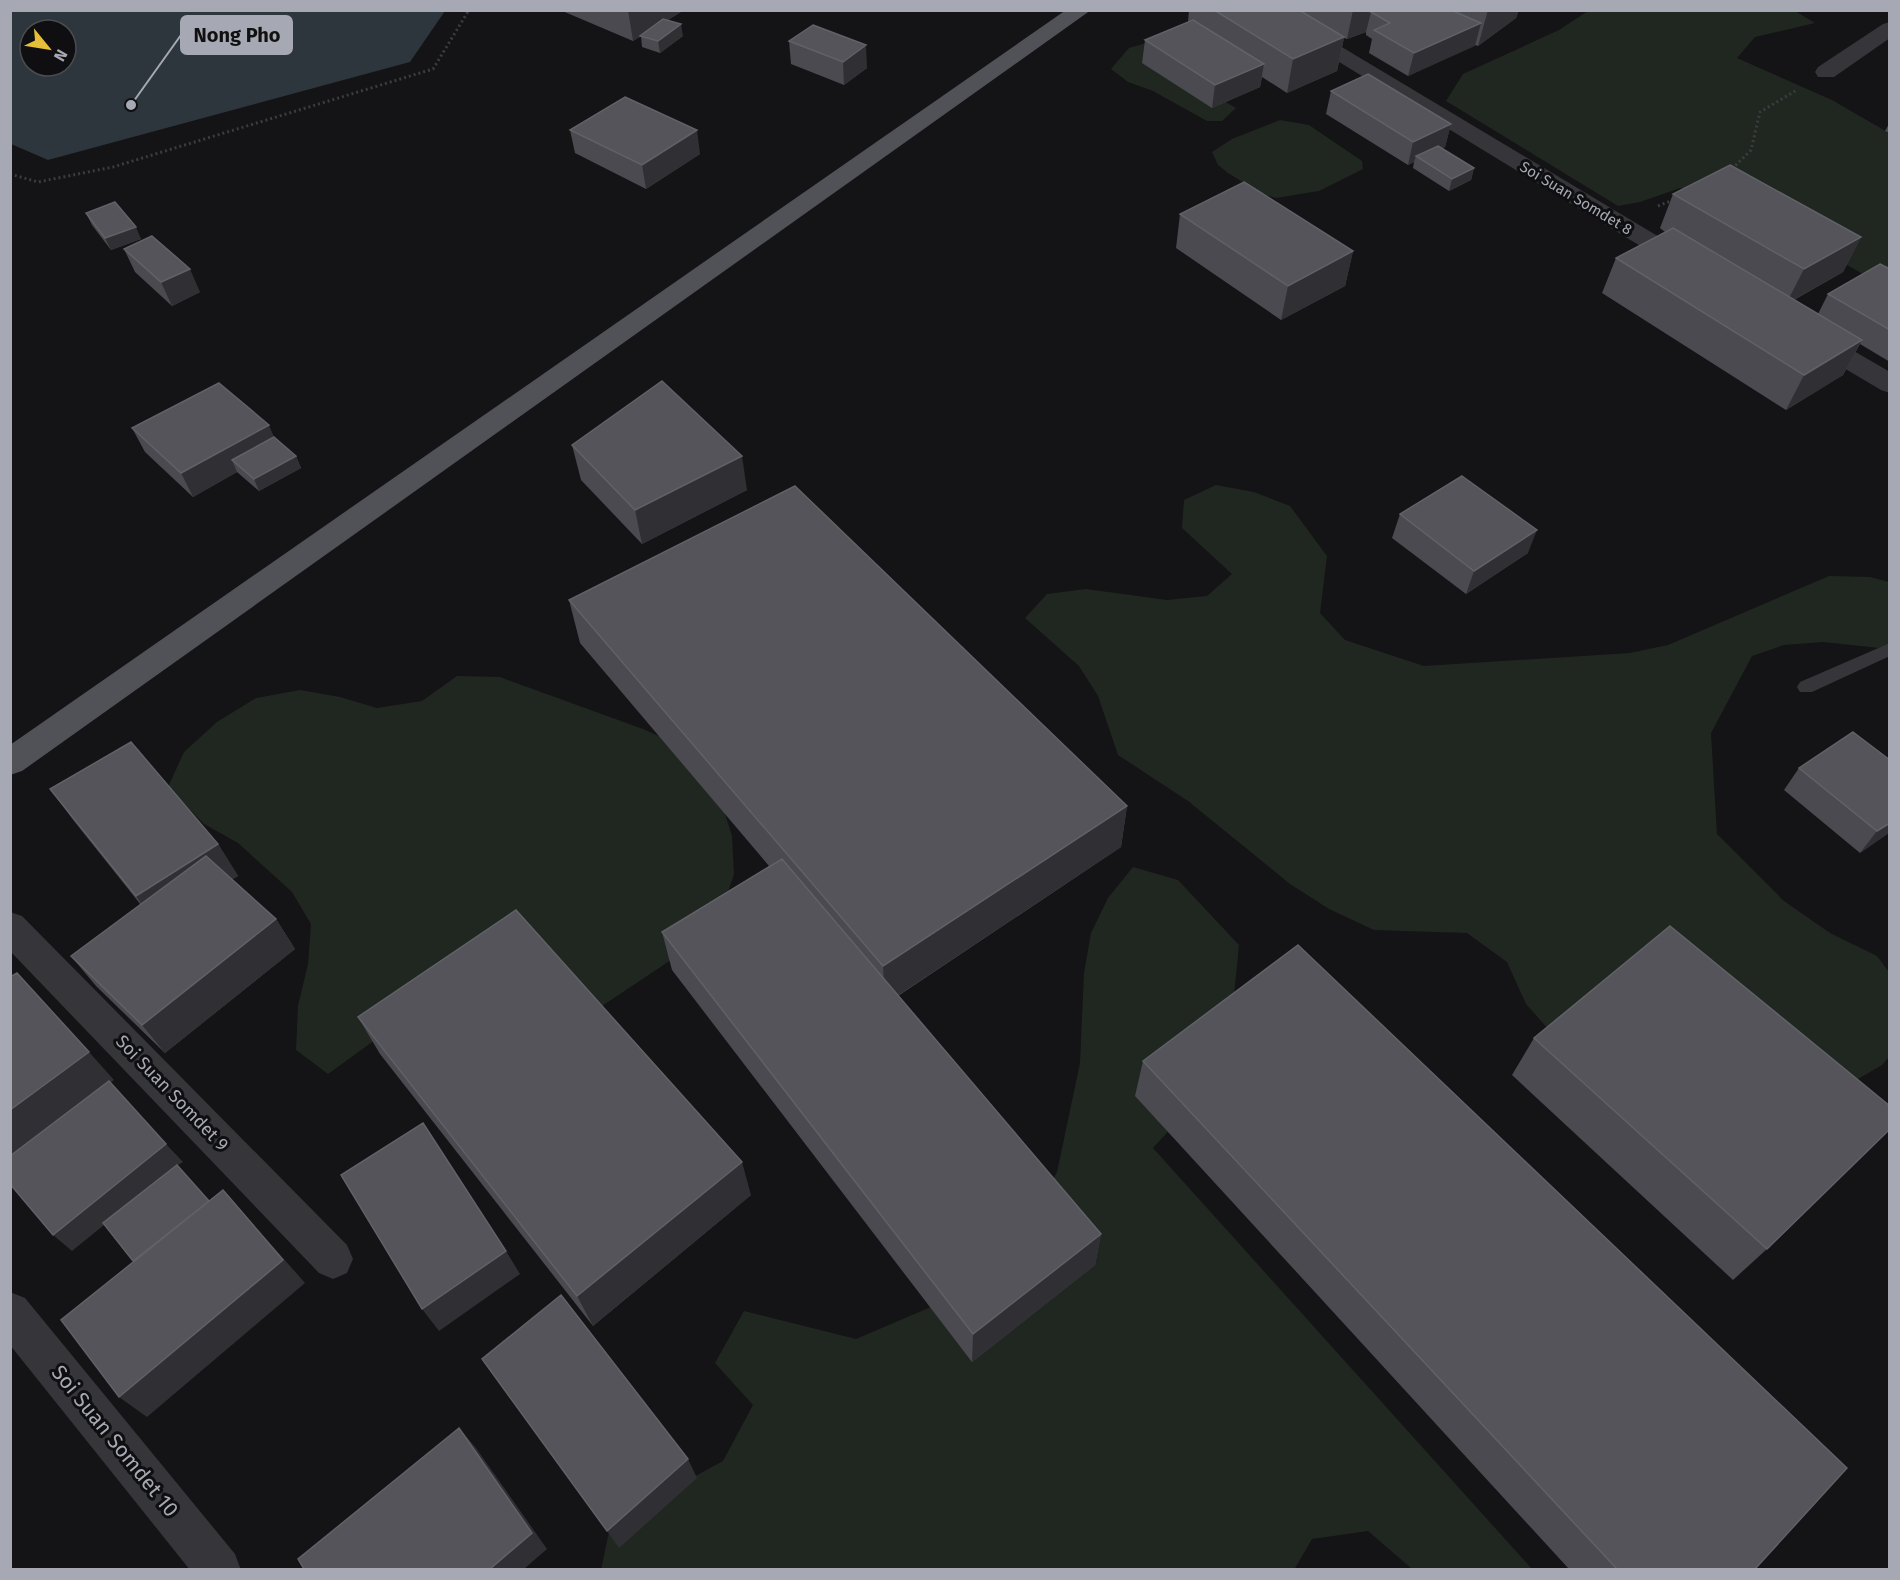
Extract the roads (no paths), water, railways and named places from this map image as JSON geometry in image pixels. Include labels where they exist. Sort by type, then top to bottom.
[{"type":"main road","points":[[10,762],[1082,10]]},
{"type":"street","name":"Soi Suan Somdet 8","points":[[1264,10],[1708,276]]},
{"type":"street","points":[[1826,72],[1890,28]]},
{"type":"street","points":[[1799,330],[1890,384]]},
{"type":"street","name":"Soi Suan Somdet 9","points":[[10,927],[333,1259]]},
{"type":"street","name":"Soi Suan Somdet 10","points":[[10,1312],[219,1569]]},
{"type":"lane","points":[[1806,687],[1890,649]]},
{"type":"place","name":"Nong Pho","points":[[131,105]]}]
